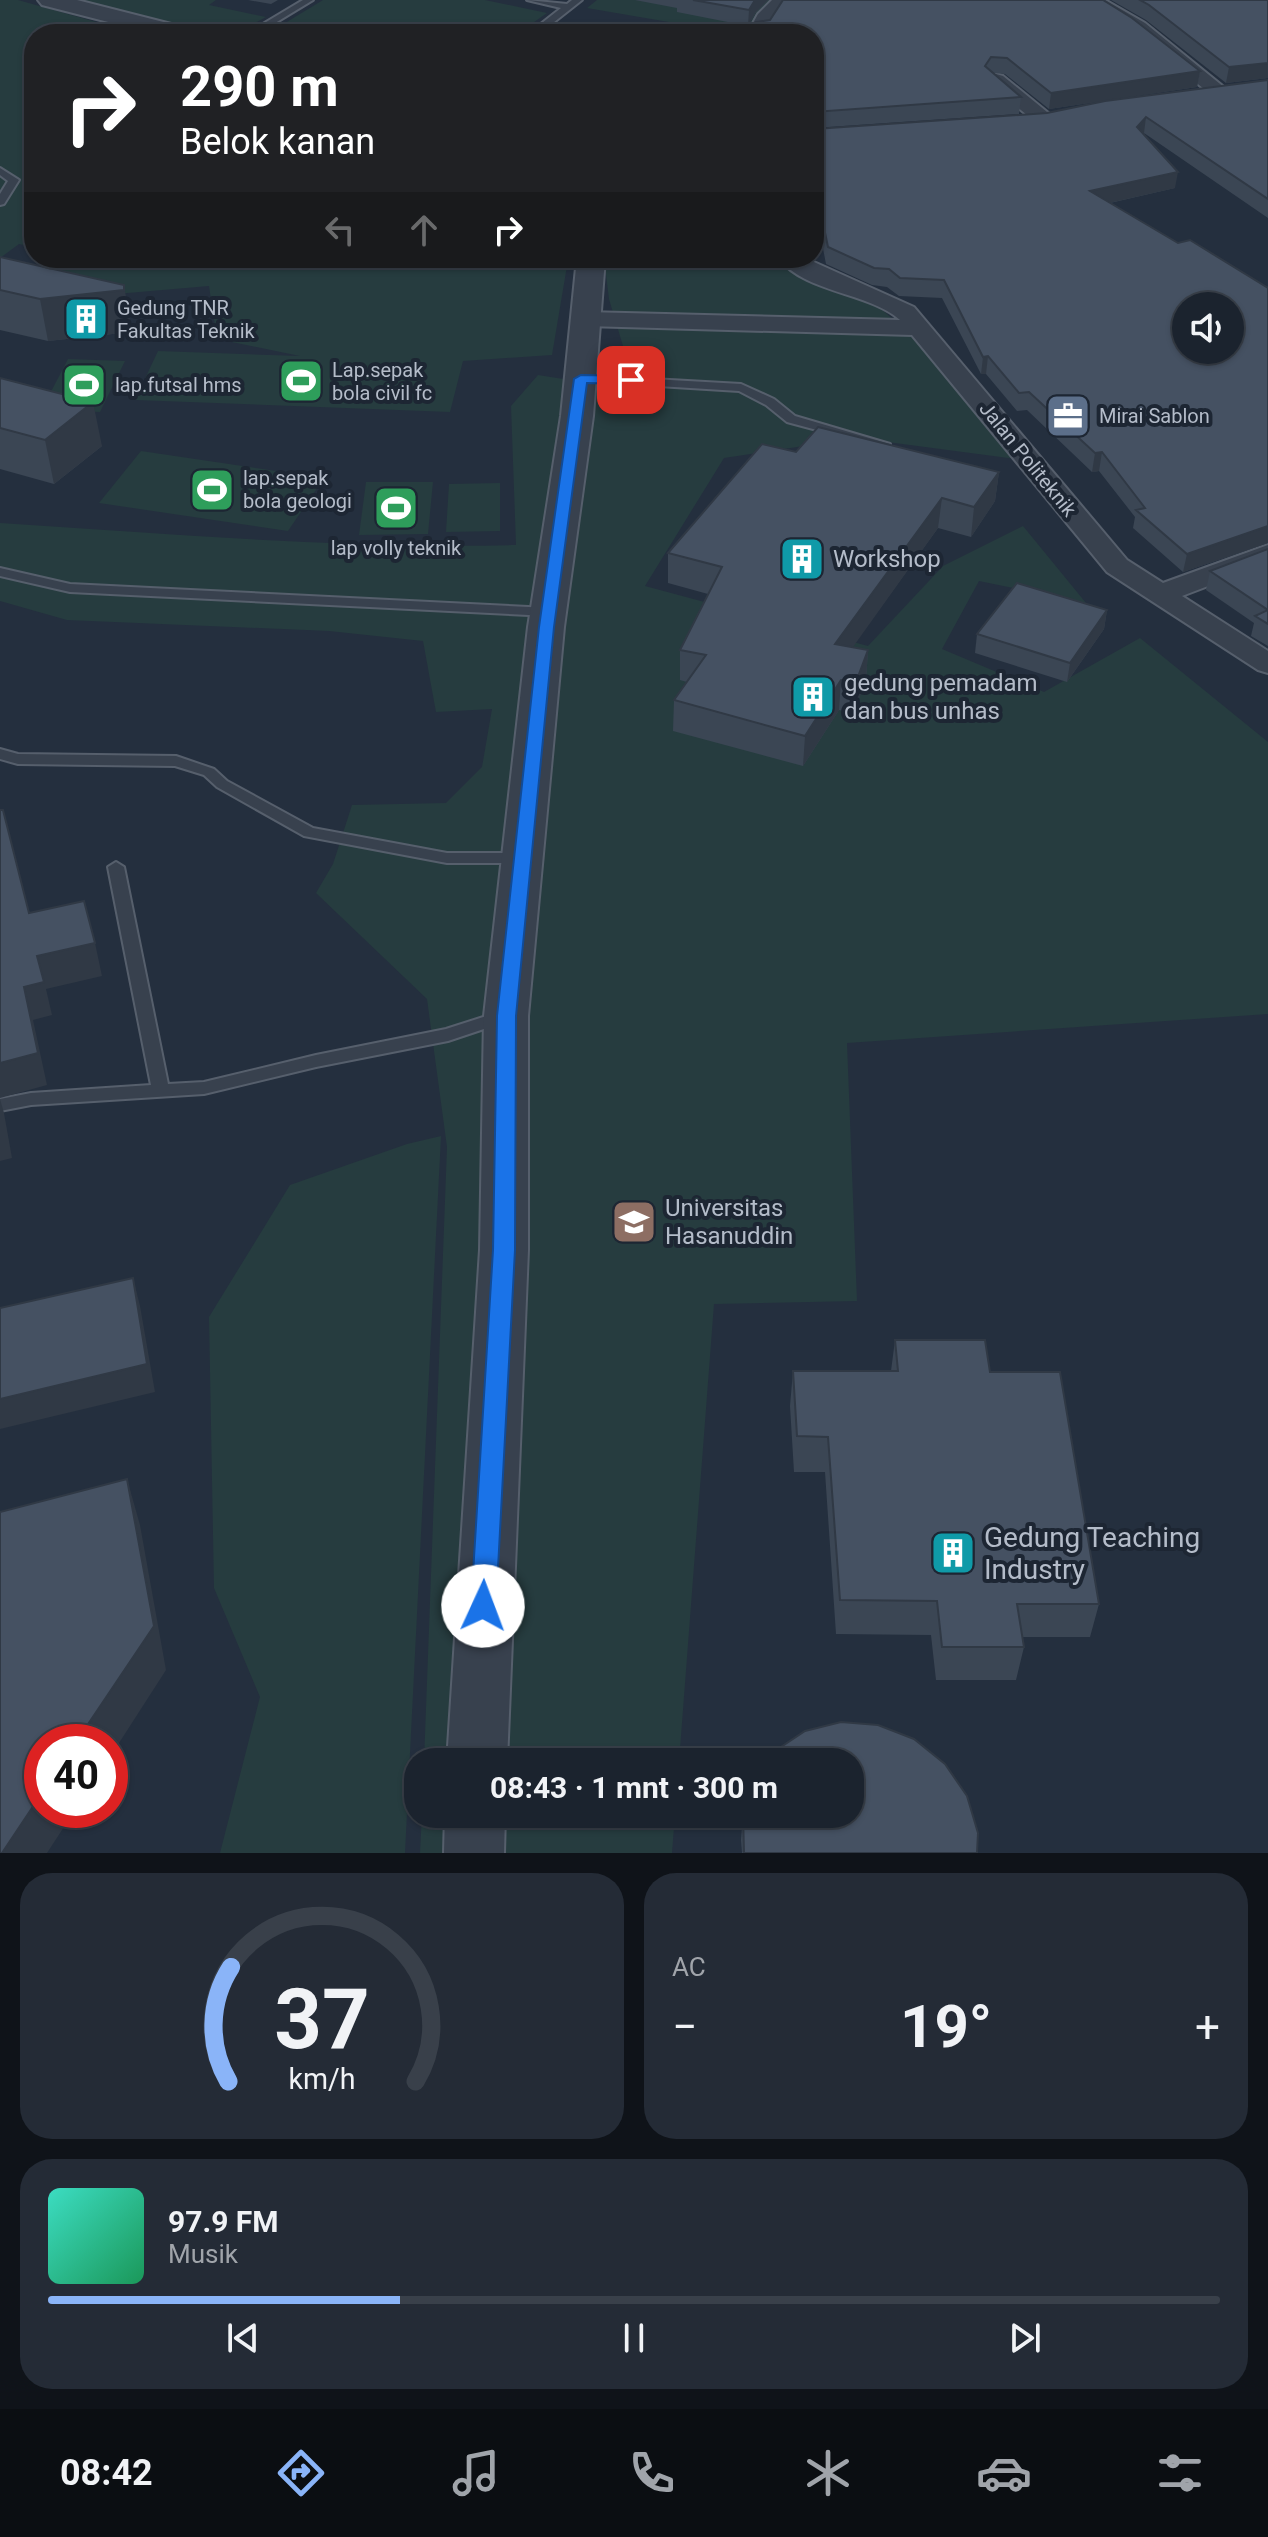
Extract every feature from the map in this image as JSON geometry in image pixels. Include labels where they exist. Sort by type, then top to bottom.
[{"type":"street","points":[[50,0],[144,24]]},
{"type":"street","points":[[762,24],[782,0]]},
{"type":"street","points":[[1091,0],[1138,27],[1220,92]]},
{"type":"street","points":[[996,80],[1045,120]]},
{"type":"street","points":[[1188,96],[1243,90]]},
{"type":"street","points":[[1011,123],[1071,115]]},
{"type":"street","points":[[478,1748],[504,1250],[506,1016],[549,612],[581,379],[590,268]]},
{"type":"street","name":"Jalan Politeknik","points":[[813,268],[881,297],[906,312],[1117,566],[1268,664]]},
{"type":"street","points":[[586,319],[920,328]]},
{"type":"street","points":[[1159,595],[1268,553]]},
{"type":"street","points":[[474,1853],[475,1828]]},
{"type":"lane","points":[[268,24],[309,0]]},
{"type":"lane","points":[[531,0],[569,7]]},
{"type":"lane","points":[[546,24],[578,0]]},
{"type":"lane","points":[[0,171],[14,180],[0,202]]},
{"type":"lane","points":[[581,379],[741,388],[770,402],[791,419],[898,447]]},
{"type":"lane","points":[[0,572],[70,588],[549,612]]},
{"type":"lane","points":[[0,754],[18,759],[176,761],[209,772],[222,784],[309,832],[447,858],[524,858]]},
{"type":"lane","points":[[116,867],[161,1091]]},
{"type":"lane","points":[[0,1105],[31,1099],[204,1088],[316,1061],[448,1035],[506,1016]]},
{"type":"green space","points":[[0,0],[18,0],[103,24],[24,24],[24,245],[19,244],[0,258]]},
{"type":"green space","points":[[70,0],[216,0],[209,5],[266,17],[253,24],[167,24]]},
{"type":"green space","points":[[323,0],[485,0],[547,13],[531,24],[283,24]]},
{"type":"green space","points":[[597,0],[778,0],[750,24],[681,24],[587,8]]},
{"type":"green space","points":[[45,268],[567,268],[552,355],[463,361],[450,412],[135,400],[158,351],[300,356],[217,339],[209,286],[81,297],[30,284]]},
{"type":"green space","points":[[605,268],[795,268],[879,307],[933,355],[1016,459],[857,438],[724,458],[645,586],[868,646],[943,566],[1023,526],[1086,603],[979,581],[942,649],[1044,692],[1140,638],[1268,742],[1268,1014],[847,1043],[857,1301],[714,1304],[680,1748],[425,1748],[447,1147],[427,999],[316,893],[333,864],[352,805],[446,803],[482,767],[492,709],[436,712],[423,641],[329,631],[67,620],[0,601],[0,523],[323,543],[516,545],[511,406],[538,375],[621,388],[623,346],[609,299]]},
{"type":"green space","name":"lap.futsal hms","points":[[68,359],[125,361],[100,412],[42,409]]},
{"type":"green space","name":"lap.sepak bola geologi","points":[[141,451],[324,478],[288,531],[99,503]]},
{"type":"green space","name":"lap volly teknik","points":[[366,482],[433,482],[428,534],[359,535]]},
{"type":"green space","points":[[500,483],[500,531],[446,532],[449,484]]},
{"type":"green space","points":[[441,1136],[410,1748],[404,1748],[405,1853],[220,1853],[260,1697],[214,1588],[209,1317],[290,1185],[407,1144]]},
{"type":"green space","points":[[421,1828],[674,1828],[672,1853],[420,1853]]},
{"type":"building","points":[[693,0],[755,0],[749,10]]},
{"type":"building","points":[[783,0],[1103,0],[1132,18],[1200,71],[1051,93],[1007,58],[991,57],[985,66],[1021,97],[824,111],[824,24],[756,24],[770,20]]},
{"type":"building","points":[[1140,0],[1268,0],[1268,63],[1229,67]]},
{"type":"building","points":[[1268,80],[1268,199],[1146,117],[1137,127],[1178,172],[1090,191],[1178,243],[1190,240],[1268,288],[1268,526],[1187,554],[1136,510],[1145,508],[1102,452],[1095,453],[1029,392],[1019,393],[988,356],[983,357],[944,280],[900,278],[889,269],[874,268],[828,247],[824,228],[824,128],[1047,113],[1105,101]]},
{"type":"building","points":[[0,257],[24,262],[24,268],[49,268],[124,285],[124,290],[40,299],[0,290]]},
{"type":"building","points":[[0,378],[93,402],[45,440],[0,428]]},
{"type":"building","points":[[818,427],[999,472],[974,507],[942,498],[835,644],[868,650],[856,682],[841,680],[805,736],[674,700],[706,655],[680,650],[722,567],[668,553],[762,444],[796,452]]},
{"type":"building","points":[[1268,549],[1268,610],[1210,571]]},
{"type":"building","points":[[1017,583],[1107,610],[1070,663],[977,634]]},
{"type":"building","points":[[1268,610],[1268,624],[1255,616]]},
{"type":"building","points":[[0,810],[3,810],[29,913],[84,901],[95,943],[37,956],[44,982],[24,987],[38,1053],[0,1063]]},
{"type":"building","points":[[133,1278],[147,1364],[0,1399],[0,1308]]},
{"type":"building","name":"Gedung Teaching Industry","points":[[895,1340],[985,1340],[990,1372],[1060,1372],[1099,1604],[1017,1604],[1024,1647],[942,1647],[937,1601],[840,1600],[828,1437],[797,1436],[793,1371],[898,1371]]},
{"type":"building","points":[[127,1479],[154,1626],[88,1724],[24,1724],[24,1820],[2,1853],[0,1853],[0,1512]]},
{"type":"building","points":[[841,1722],[878,1725],[914,1739],[945,1764],[967,1796],[978,1833],[977,1853],[744,1853],[743,1828],[864,1828],[864,1748],[780,1748],[805,1731]]},
{"type":"place","name":"Gedung TNR Fakultas Teknik","points":[[86,319]]},
{"type":"place","name":"Lap.sepak bola civil fc","points":[[301,381]]},
{"type":"place","name":"lap.futsal hms","points":[[84,385]]},
{"type":"place","name":"Mirai Sablon","points":[[1068,416]]},
{"type":"place","name":"lap.sepak bola geologi","points":[[212,490]]},
{"type":"place","name":"lap volly teknik","points":[[396,508]]},
{"type":"place","name":"Workshop","points":[[802,559]]},
{"type":"place","name":"gedung pemadam dan bus unhas","points":[[813,697]]},
{"type":"place","name":"Universitas Hasanuddin","points":[[634,1222]]},
{"type":"place","name":"Gedung Teaching Industry","points":[[953,1553]]},
{"type":"route","points":[[483,1606],[504,1250],[506,1016],[546,627],[581,379],[631,380]]}]
